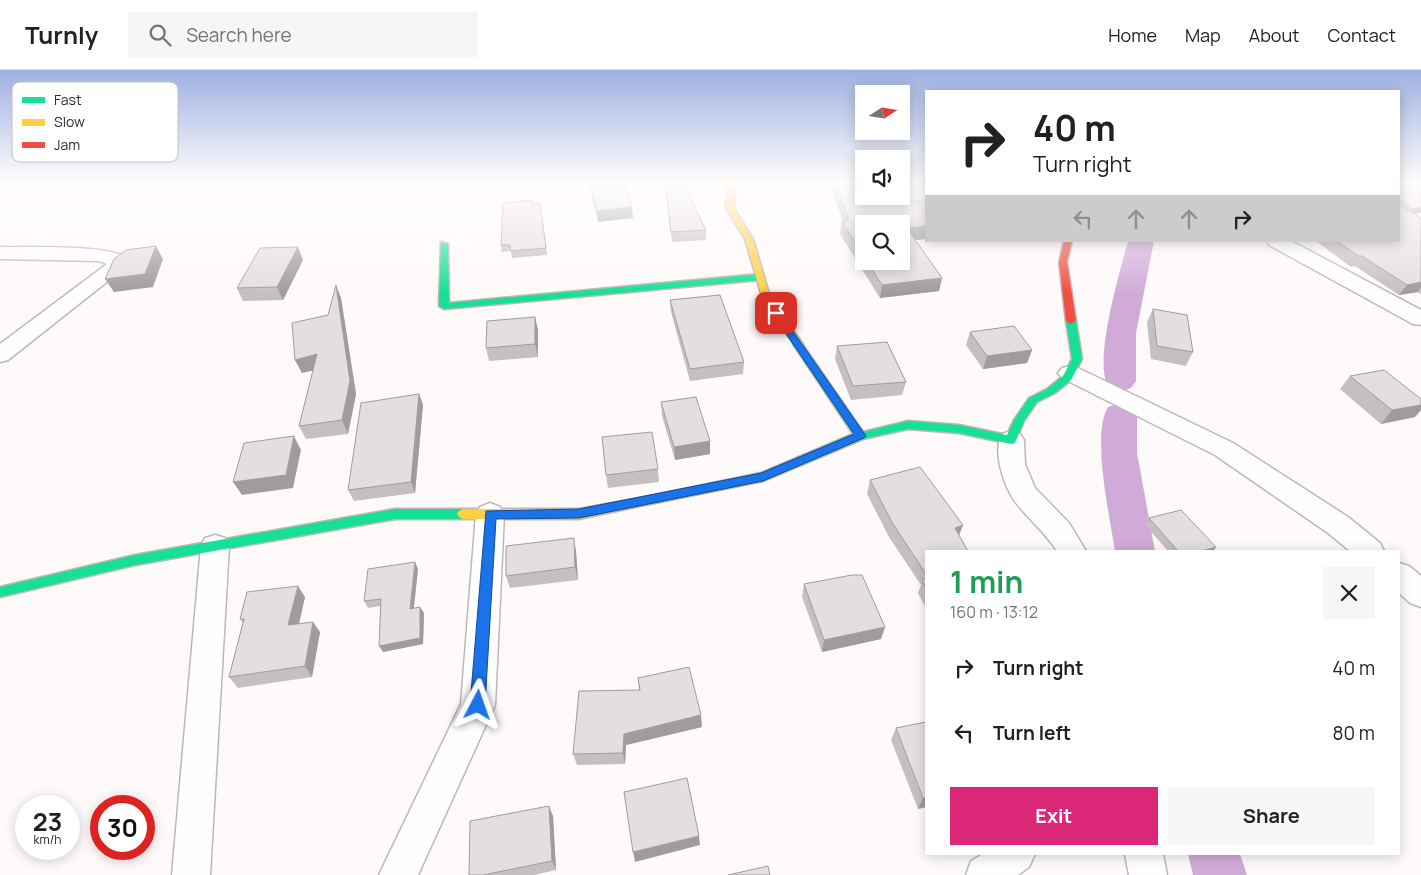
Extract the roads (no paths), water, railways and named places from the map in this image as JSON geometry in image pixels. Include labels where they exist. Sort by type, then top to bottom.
[{"type":"street","points":[[736,219],[749,239],[766,297],[860,436]]},
{"type":"street","points":[[1068,242],[1063,262],[1078,358],[1067,378],[1051,391],[1033,400],[1019,420],[1012,440],[1012,464],[1024,493],[1059,531],[1071,550]]},
{"type":"street","points":[[1278,242],[1421,319]]},
{"type":"street","points":[[444,244],[444,306],[760,277]]},
{"type":"street","points":[[0,253],[101,255],[122,262],[0,355]]},
{"type":"street","points":[[1070,373],[1224,449],[1338,525],[1369,550]]},
{"type":"street","points":[[0,592],[135,560],[395,514],[579,514],[763,477],[860,436],[908,426],[959,429],[1012,440]]},
{"type":"street","points":[[398,875],[478,705],[490,514]]},
{"type":"street","points":[[191,875],[215,546]]},
{"type":"street","points":[[1400,576],[1421,594]]},
{"type":"street","points":[[985,875],[1015,855]]},
{"type":"street","points":[[1144,855],[1148,875]]},
{"type":"waterway","points":[[1120,381],[1121,333],[1141,242]]},
{"type":"waterway","points":[[1120,415],[1119,453],[1135,550]]},
{"type":"waterway","points":[[1214,855],[1220,875]]}]
